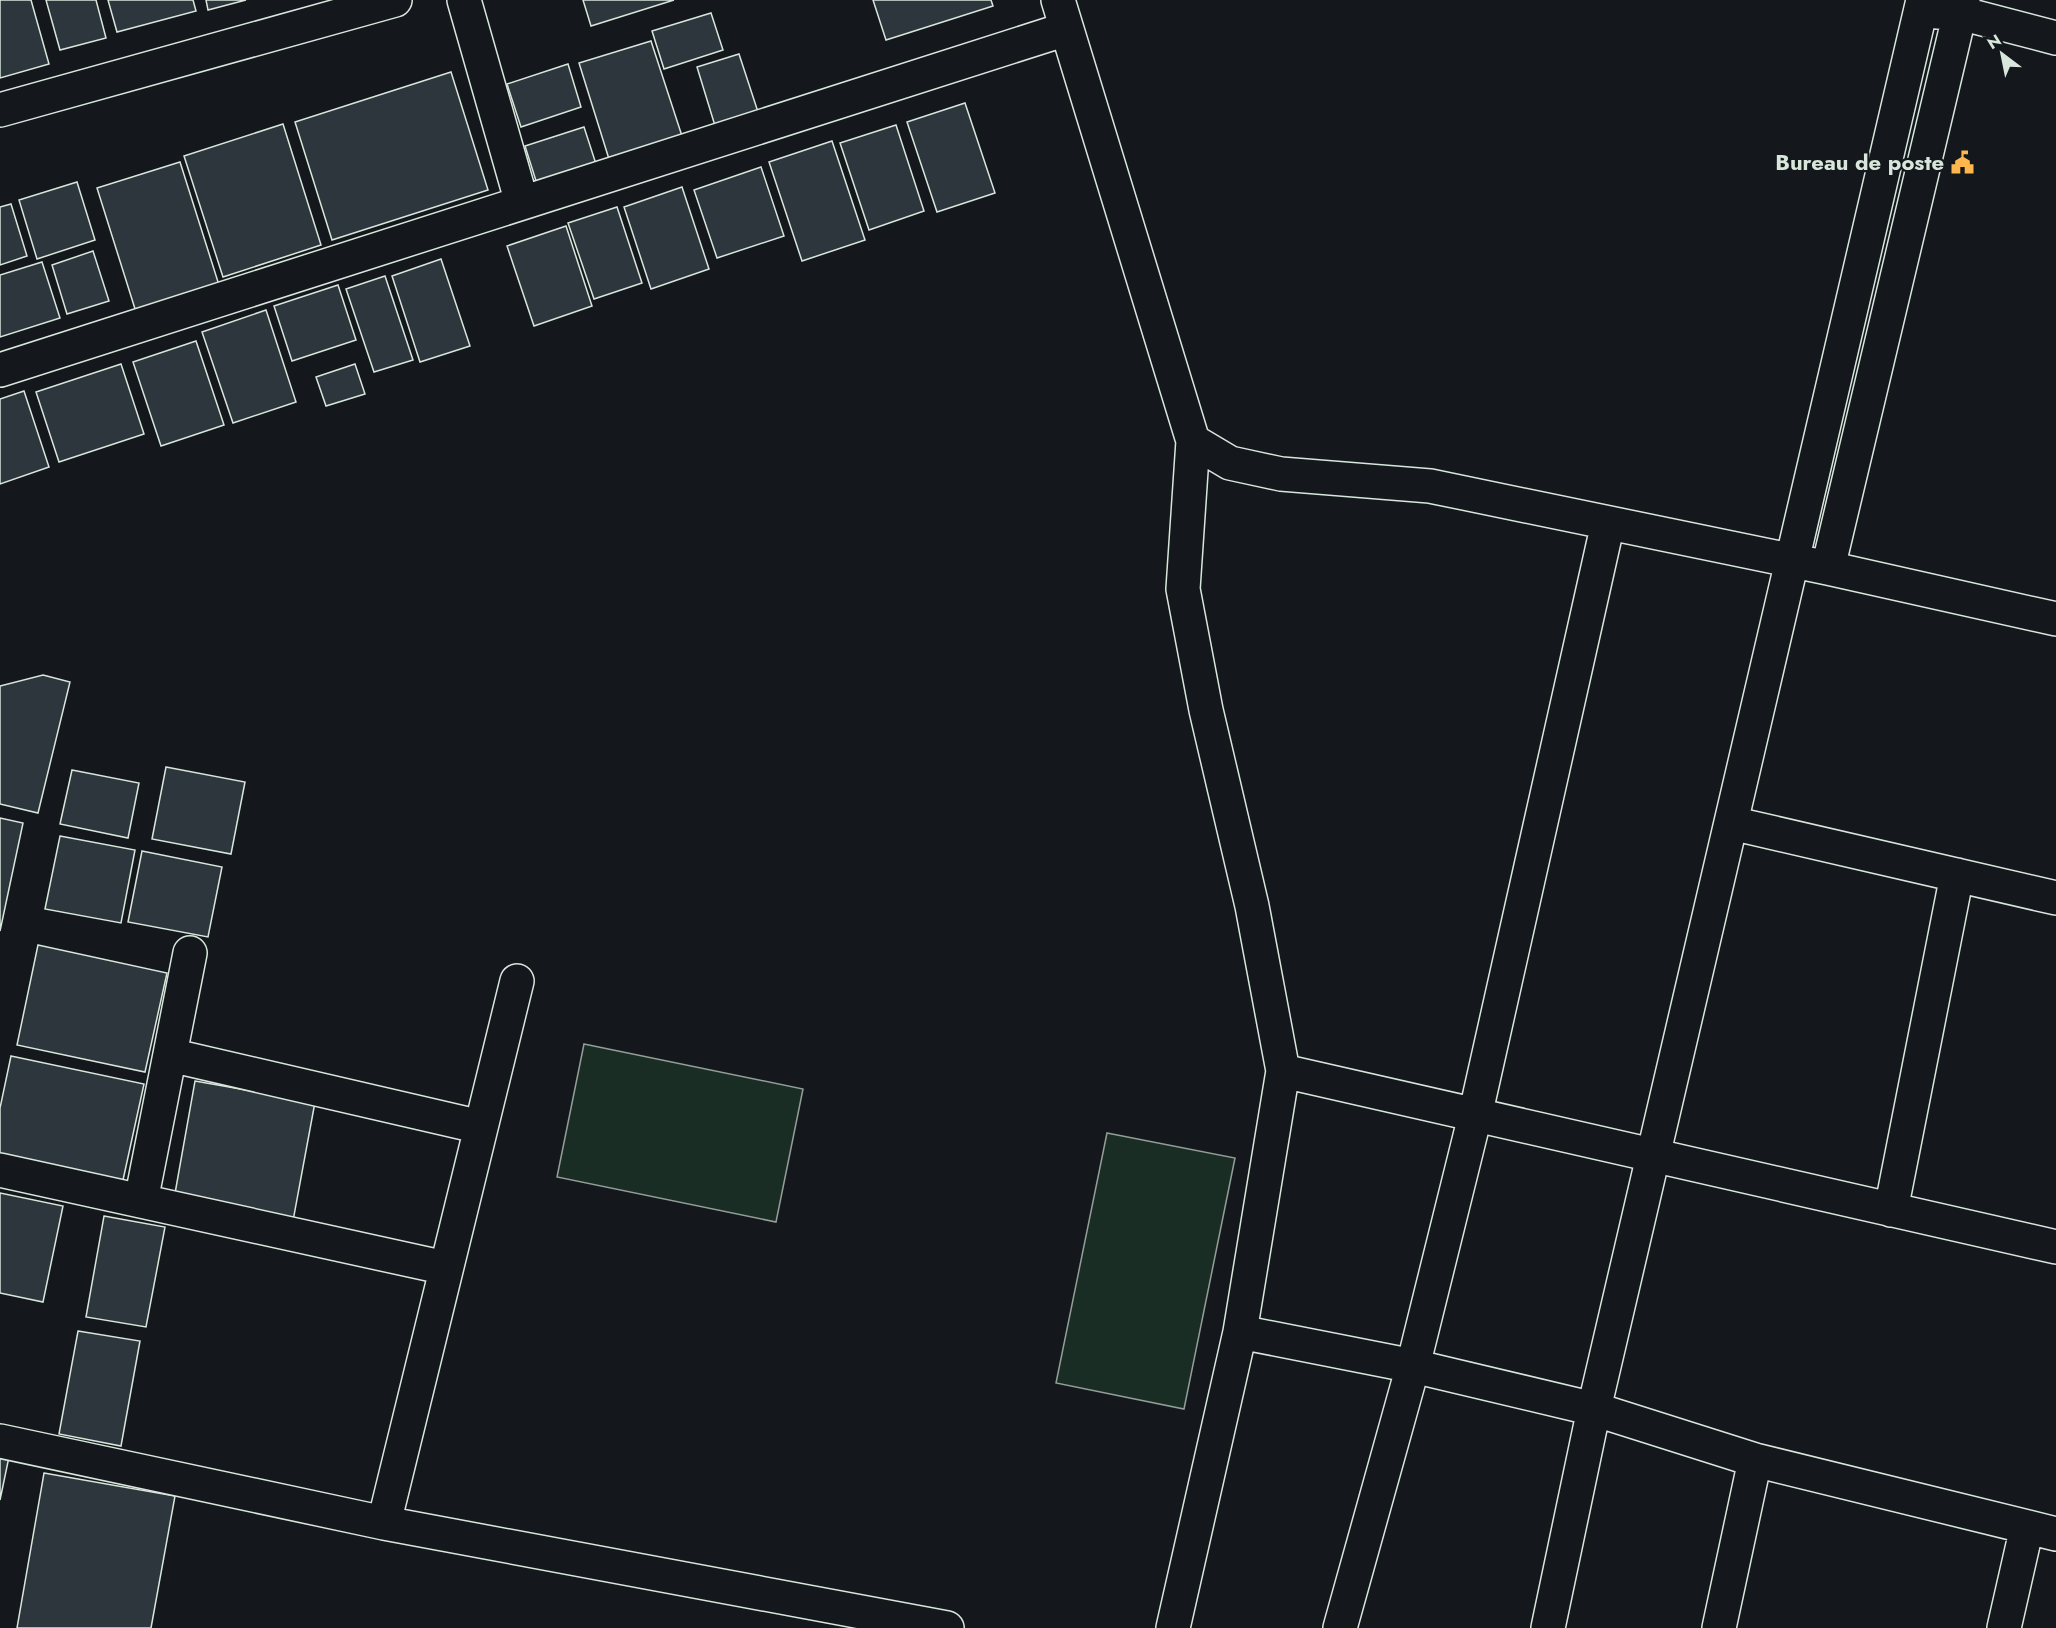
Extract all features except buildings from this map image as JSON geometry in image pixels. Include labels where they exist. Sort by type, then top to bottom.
[{"type":"street","points":[[0,110],[395,0]]},
{"type":"street","points":[[464,0],[522,203]]},
{"type":"street","points":[[1548,1628],[1594,1409],[1922,5],[1961,7],[2056,38]]},
{"type":"street","points":[[1828,568],[1961,7]]},
{"type":"street","points":[[0,370],[522,203],[1062,14],[1193,441],[1183,589],[1206,710],[1252,906],[1283,1071],[1240,1332],[1173,1628]]},
{"type":"street","points":[[1193,441],[1230,463],[1281,474],[1430,486],[1828,568],[2056,619]]},
{"type":"street","points":[[1340,1628],[1413,1366],[1475,1116],[1608,523]]},
{"type":"street","points":[[1731,823],[2056,898]]},
{"type":"street","points":[[1891,1210],[1957,875]]},
{"type":"street","points":[[141,1201],[190,953]]},
{"type":"street","points":[[384,1523],[517,981]]},
{"type":"street","points":[[170,1055],[481,1127]]},
{"type":"street","points":[[1283,1071],[2056,1248]]},
{"type":"street","points":[[0,1170],[446,1269]]},
{"type":"street","points":[[1240,1332],[1413,1366],[1594,1409],[1755,1460],[2042,1530],[2004,1628]]},
{"type":"street","points":[[0,1441],[384,1523],[902,1624],[947,1628]]},
{"type":"street","points":[[1719,1628],[1755,1460]]},
{"type":"green space","points":[[584,1044],[803,1089],[776,1222],[557,1177]]},
{"type":"green space","points":[[1107,1133],[1235,1158],[1184,1409],[1056,1383]]},
{"type":"place","name":"Bureau de poste","points":[[1962,162]]}]
